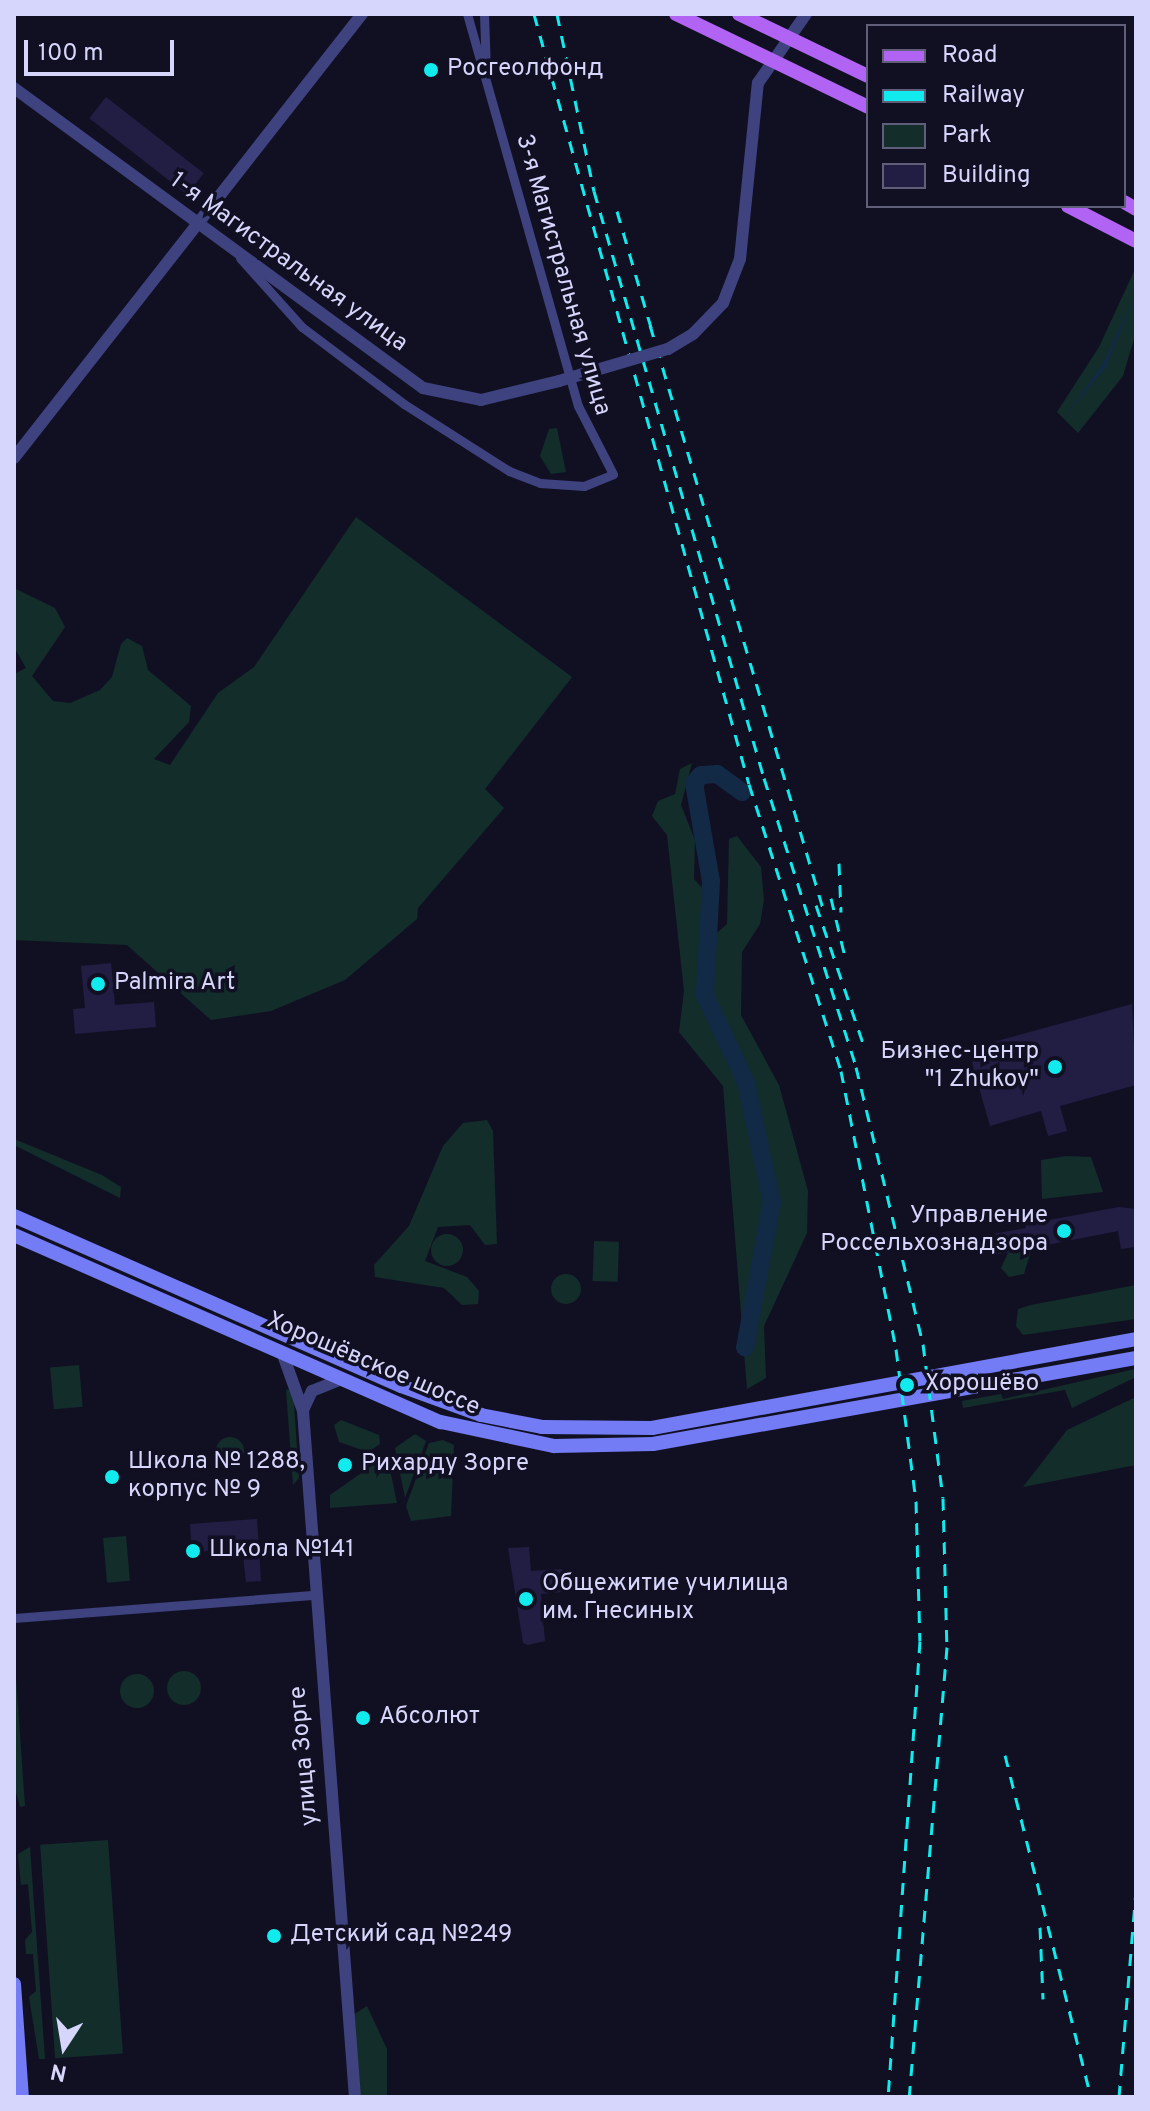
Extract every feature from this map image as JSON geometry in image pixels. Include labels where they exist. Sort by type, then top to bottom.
[{"type":"main road","points":[[676,14],[866,106]]},
{"type":"main road","points":[[739,14],[866,75]]},
{"type":"main road","points":[[1072,208],[1136,241]]},
{"type":"main road","name":"Хорошёвское шоссе","points":[[14,1216],[401,1386],[514,1422],[574,1430],[652,1428],[1136,1339]]},
{"type":"main road","name":"Хорошёвское шоссе","points":[[14,1235],[342,1379],[475,1433],[590,1447],[653,1444],[1136,1358]]},
{"type":"main road","points":[[14,1984],[22,2097]]},
{"type":"street","points":[[14,458],[202,225],[362,14]]},
{"type":"street","name":"3-я Магистральная улица","points":[[233,249],[269,297],[339,356],[509,471],[540,483],[588,486],[613,474],[584,425],[467,14]]},
{"type":"street","name":"3-я Магистральная улица","points":[[484,14],[485,81]]},
{"type":"street","name":"1-я Магистральная улица","points":[[14,88],[437,395],[481,400],[668,349],[693,334],[723,303],[740,259],[758,83],[806,14]]},
{"type":"street","name":"улица Зорге","points":[[282,1352],[303,1411],[355,2097]]},
{"type":"street","points":[[303,1411],[312,1391],[342,1379]]},
{"type":"street","points":[[14,1618],[315,1595]]},
{"type":"green space","points":[[1136,267],[1136,332],[1123,376],[1078,433],[1057,412],[1099,347]]},
{"type":"green space","points":[[557,428],[566,472],[551,474],[540,456],[549,429]]},
{"type":"green space","points":[[356,517],[572,677],[485,789],[504,808],[418,908],[417,919],[345,980],[271,1011],[211,1020],[127,945],[14,940],[14,674],[26,668],[14,647],[14,588],[55,608],[65,627],[32,676],[53,701],[70,703],[100,690],[112,677],[121,644],[127,638],[142,646],[148,670],[191,706],[189,722],[154,759],[170,765],[218,693],[254,667]]},
{"type":"green space","points":[[692,763],[681,805],[695,840],[694,879],[704,890],[703,929],[717,933],[727,924],[729,839],[737,836],[761,867],[764,900],[760,924],[742,952],[741,1015],[779,1085],[808,1191],[807,1233],[764,1326],[766,1378],[747,1389],[723,1086],[679,1032],[684,991],[667,835],[652,816],[658,801],[675,794],[680,769]]},
{"type":"green space","points":[[487,1120],[493,1131],[497,1244],[485,1245],[470,1225],[438,1227],[425,1261],[467,1277],[479,1291],[478,1304],[462,1305],[444,1288],[375,1277],[374,1265],[409,1226],[443,1146],[463,1123]]},
{"type":"green space","points":[[14,1139],[102,1175],[121,1187],[120,1198],[14,1145]]},
{"type":"green space","points":[[1066,1156],[1091,1157],[1103,1192],[1042,1199],[1041,1160]]},
{"type":"green space","points":[[447,1234],[458,1239],[463,1250],[458,1261],[447,1266],[436,1261],[431,1250],[436,1239]]},
{"type":"green space","points":[[594,1241],[619,1242],[618,1282],[593,1281]]},
{"type":"green space","points":[[1032,1248],[1024,1274],[1009,1277],[1001,1268],[1008,1253]]},
{"type":"green space","points":[[566,1274],[572,1275],[580,1283],[580,1295],[572,1303],[566,1304],[560,1303],[552,1295],[551,1289],[552,1283],[560,1275]]},
{"type":"green space","points":[[1136,1285],[1136,1319],[1023,1335],[1016,1326],[1018,1309]]},
{"type":"green space","points":[[79,1365],[83,1407],[54,1409],[50,1368]]},
{"type":"green space","points":[[1135,1369],[1136,1377],[1072,1408],[1065,1390],[963,1408],[962,1401],[1001,1394],[1003,1399]]},
{"type":"green space","points":[[293,1389],[299,1478],[293,1485],[286,1390]]},
{"type":"green space","points":[[1136,1397],[1136,1465],[1023,1487],[1067,1430]]},
{"type":"green space","points":[[341,1420],[379,1435],[380,1444],[368,1452],[339,1442],[334,1425]]},
{"type":"green space","points":[[415,1434],[426,1441],[405,1498],[395,1448]]},
{"type":"green space","points":[[230,1437],[240,1441],[244,1451],[240,1461],[230,1465],[220,1461],[216,1451],[220,1441]]},
{"type":"green space","points":[[443,1440],[454,1445],[451,1516],[411,1521],[406,1506],[429,1443]]},
{"type":"green space","points":[[387,1455],[397,1503],[330,1508],[330,1495]]},
{"type":"green space","points":[[126,1536],[130,1581],[107,1583],[103,1538]]},
{"type":"green space","points":[[14,1648],[25,1806],[20,1807],[14,1785]]},
{"type":"green space","points":[[184,1671],[196,1676],[201,1688],[196,1700],[184,1705],[172,1700],[167,1688],[172,1676]]},
{"type":"green space","points":[[137,1674],[149,1679],[154,1691],[149,1703],[137,1708],[125,1703],[120,1691],[125,1679]]},
{"type":"green space","points":[[108,1840],[123,2053],[55,2058],[40,1845]]},
{"type":"green space","points":[[30,1847],[45,2059],[39,2059],[29,1997],[36,1991],[33,1954],[26,1954],[25,1940],[32,1932],[28,1884],[21,1885],[18,1854]]},
{"type":"green space","points":[[367,2006],[387,2049],[387,2097],[360,2097],[353,2015]]},
{"type":"water","points":[[1136,293],[1106,367],[1062,420],[1102,365]]},
{"type":"building","points":[[106,97],[204,173],[187,195],[89,118]]},
{"type":"building","name":"Palmira Art","points":[[111,963],[115,1005],[154,1002],[156,1027],[75,1034],[73,1009],[85,1008],[81,966]]},
{"type":"building","name":"Бизнес-центр \"1 Zhukov\"","points":[[1132,1004],[1136,1085],[1060,1106],[1067,1131],[1048,1136],[1041,1111],[990,1126],[968,1049]]},
{"type":"building","name":"Управление Россельхознадзора","points":[[1119,1207],[1136,1209],[1135,1247],[1121,1249],[1118,1231],[995,1255],[992,1234],[1026,1228],[1023,1213],[1031,1212],[1033,1223]]},
{"type":"building","name":"Школа №141","points":[[257,1519],[261,1581],[246,1582],[242,1547],[192,1553],[190,1524]]},
{"type":"building","name":"Общежитие училища им. Гнесиных","points":[[529,1547],[531,1571],[562,1569],[566,1583],[563,1592],[541,1594],[545,1641],[528,1645],[523,1643],[508,1548]]},
{"type":"waterway","points":[[742,792],[717,774],[701,775],[694,783],[711,881],[705,995],[746,1082],[772,1202],[745,1348]]},
{"type":"railway","points":[[534,14],[749,784],[841,1071],[896,1349],[916,1501],[920,1641],[888,2097]]},
{"type":"railway","points":[[557,14],[594,191],[764,778],[856,1067],[923,1344],[943,1498],[947,1647],[909,2097]]},
{"type":"railway","points":[[617,211],[653,334]]},
{"type":"railway","points":[[650,325],[825,915]]},
{"type":"railway","points":[[839,863],[841,912]]},
{"type":"railway","points":[[831,898],[846,961]]},
{"type":"railway","points":[[816,905],[865,1049]]},
{"type":"railway","points":[[1005,1755],[1091,2097]]},
{"type":"railway","points":[[1119,2097],[1136,1892]]},
{"type":"railway","points":[[1040,1927],[1043,1999]]},
{"type":"place","name":"Росгеолфонд","points":[[431,70]]},
{"type":"place","name":"Palmira Art","points":[[98,984]]},
{"type":"place","name":"Бизнес-центр \"1 Zhukov\"","points":[[1055,1067]]},
{"type":"place","name":"Управление Россельхознадзора","points":[[1064,1231]]},
{"type":"place","name":"Хорошёво","points":[[907,1385]]},
{"type":"place","name":"Рихарду Зорге","points":[[345,1465]]},
{"type":"place","name":"Школа № 1288, корпус № 9","points":[[112,1477]]},
{"type":"place","name":"Школа №141","points":[[193,1551]]},
{"type":"place","name":"Общежитие училища им. Гнесиных","points":[[526,1599]]},
{"type":"place","name":"Абсолют","points":[[363,1718]]},
{"type":"place","name":"Детский сад №249","points":[[274,1936]]}]
